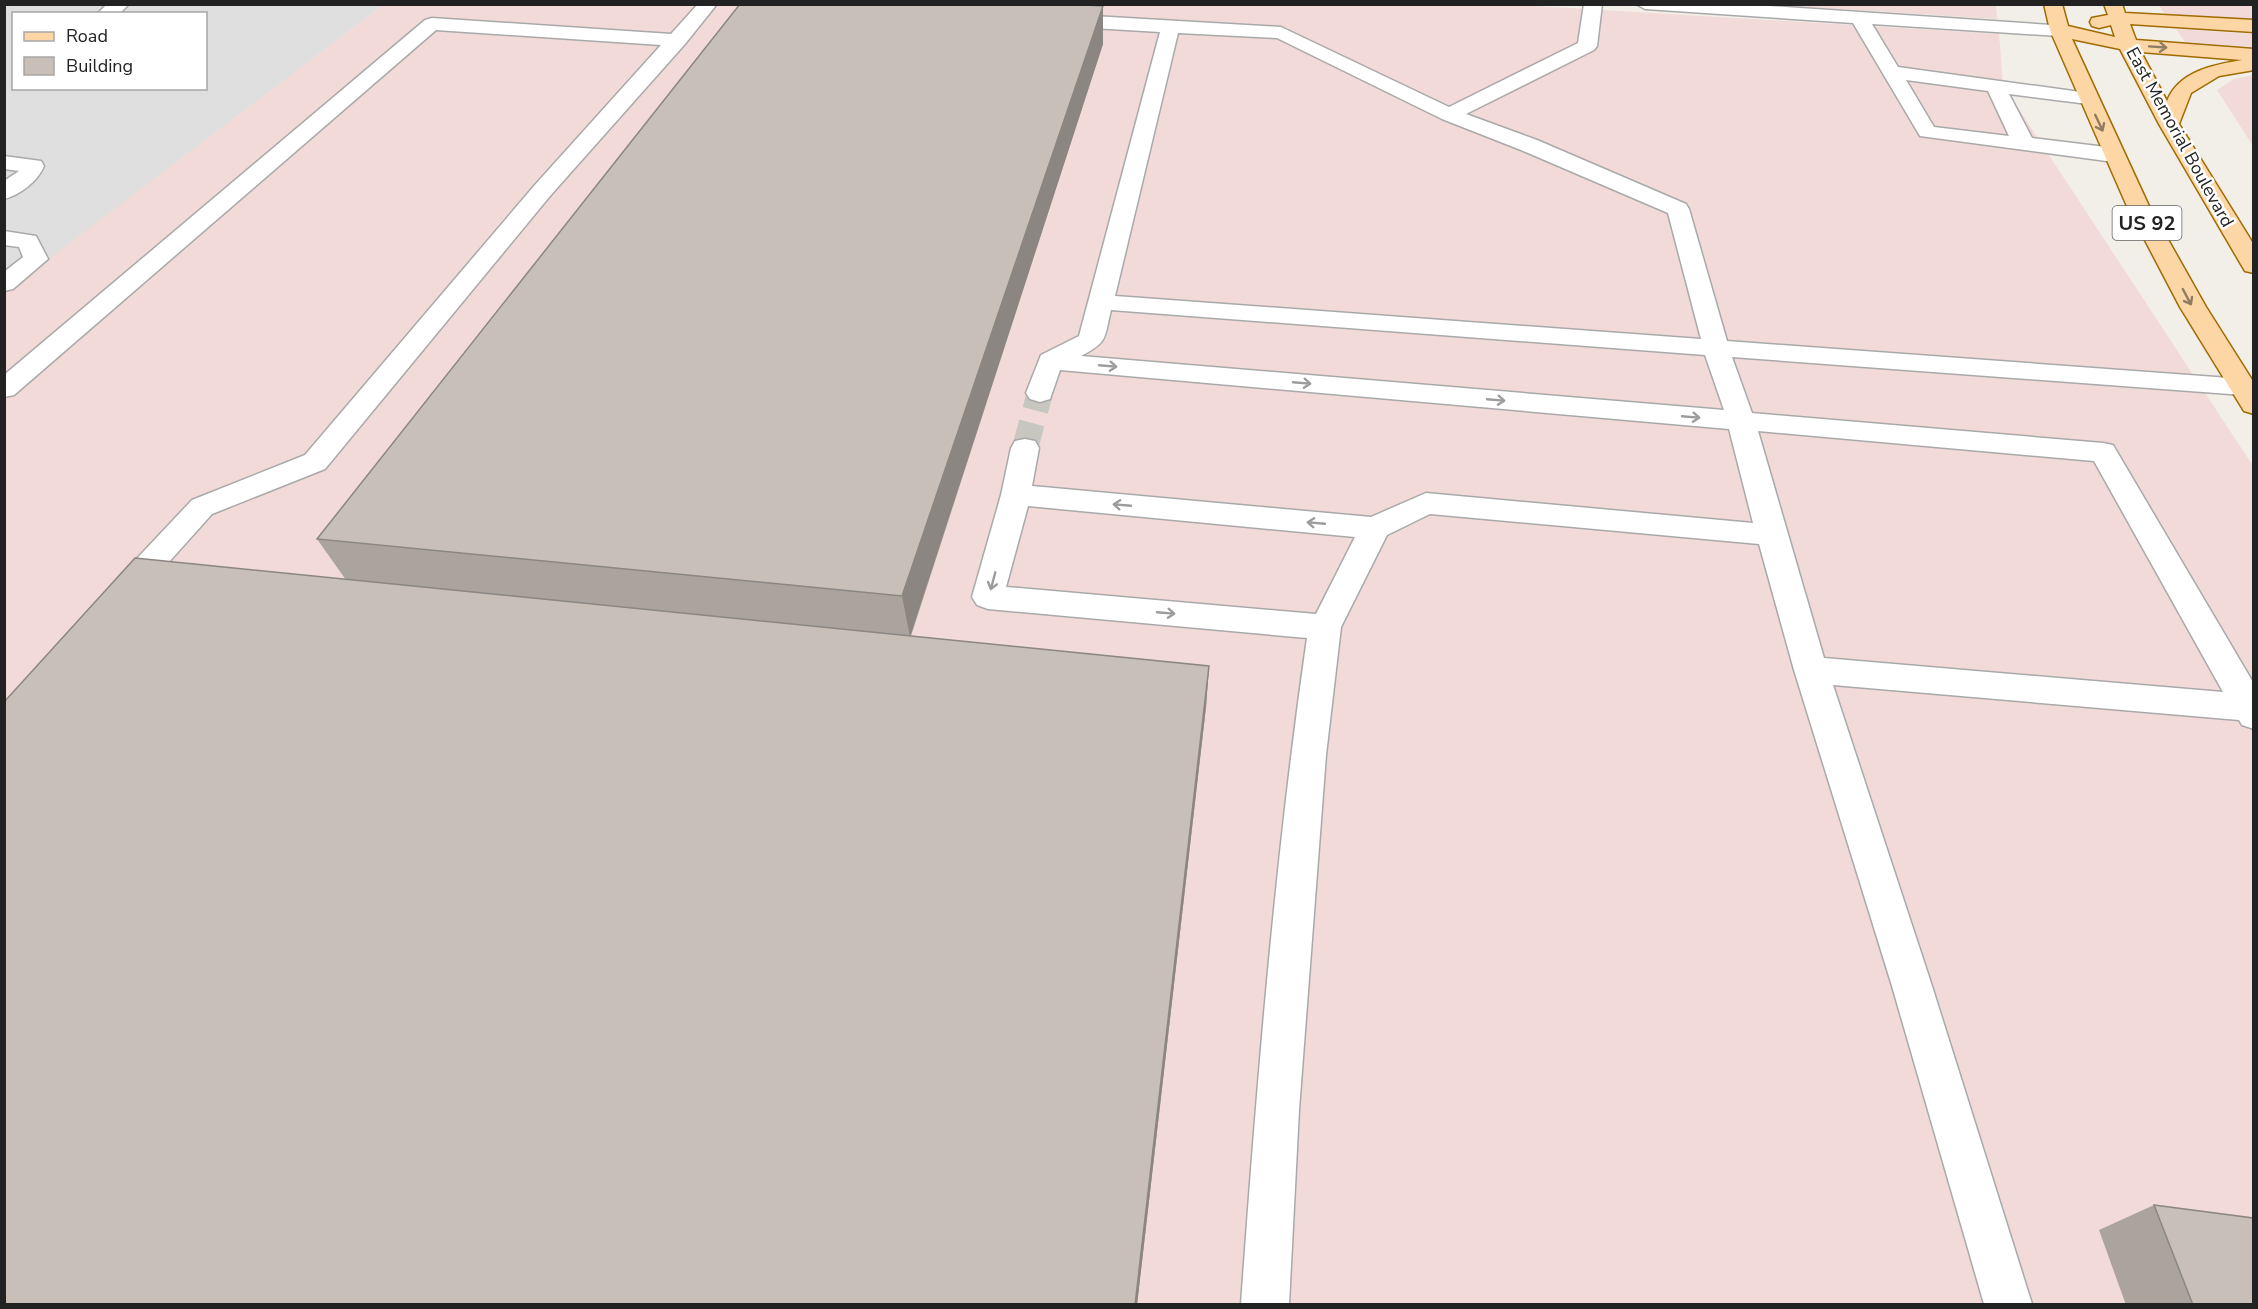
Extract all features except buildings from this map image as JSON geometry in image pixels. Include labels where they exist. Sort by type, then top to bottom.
[{"type":"main road","name":"US 92","points":[[2053,4],[2060,30],[2088,98],[2137,204],[2193,307],[2248,396]]},
{"type":"main road","points":[[2060,30],[2115,11],[2253,26]]},
{"type":"main road","name":"East Memorial Boulevard","points":[[2115,11],[2128,45],[2169,124],[2253,266]]},
{"type":"main road","points":[[2060,30],[2128,45],[2253,55]]},
{"type":"main road","points":[[2169,124],[2182,90],[2213,71],[2253,64]]},
{"type":"street","points":[[4,389],[453,4]]},
{"type":"street","points":[[106,612],[202,507],[315,462],[542,191],[708,4]]},
{"type":"street","points":[[1449,115],[1587,46],[1593,4]]},
{"type":"street","points":[[1645,4],[1818,10],[1859,17],[2060,30]]},
{"type":"street","points":[[1859,17],[1927,132],[2114,155]]},
{"type":"street","points":[[1030,18],[1281,33],[1449,115],[1529,145],[1678,209],[1712,327],[1716,349],[1741,421],[1771,535],[1811,670],[1912,986],[2008,1305]]},
{"type":"street","points":[[432,24],[678,40]]},
{"type":"street","points":[[1040,393],[1050,361],[1091,340],[1170,28]]},
{"type":"street","points":[[1891,72],[2088,98]]},
{"type":"street","points":[[1995,85],[2024,144]]},
{"type":"street","points":[[4,162],[33,166],[30,173],[4,192]]},
{"type":"street","points":[[4,238],[28,240],[36,259],[4,284]]},
{"type":"street","points":[[1101,302],[1716,349],[2248,396]]},
{"type":"street","points":[[1050,361],[2103,452],[2252,710]]},
{"type":"street","points":[[1025,448],[1016,495],[988,597],[1325,627]]},
{"type":"street","points":[[1016,495],[1374,528],[1426,503],[1771,535]]},
{"type":"street","points":[[1265,1305],[1277,1110],[1306,778],[1325,627],[1374,528]]},
{"type":"street","points":[[1811,670],[2252,710]]},
{"type":"shaded area","points":[[1505,4],[1999,34],[2003,85],[2253,466],[2253,1304],[5,1304],[4,293],[383,5]]},
{"type":"shaded area","points":[[5,5],[383,5],[5,293]]},
{"type":"shaded area","points":[[1996,5],[1997,19],[1793,6]]},
{"type":"shaded area","points":[[2158,5],[2253,5],[2253,19],[2165,14]]},
{"type":"shaded area","points":[[2176,29],[2253,34],[2253,47],[2185,42]]},
{"type":"shaded area","points":[[2254,75],[2253,146],[2217,90],[2234,79]]},
{"type":"tunnel","points":[[1025,448],[1040,393]]}]
